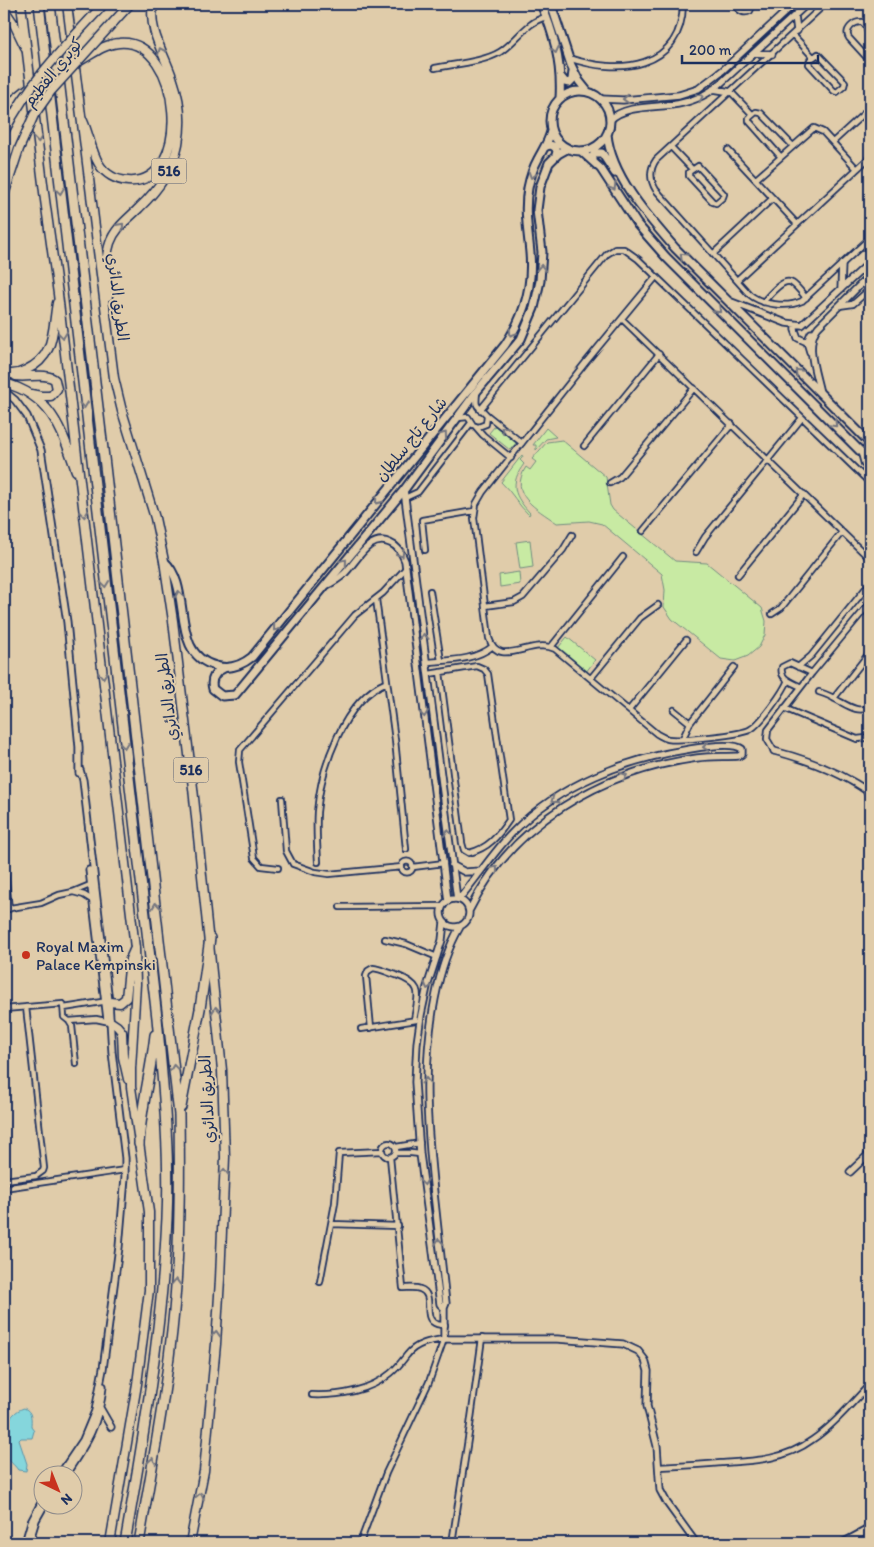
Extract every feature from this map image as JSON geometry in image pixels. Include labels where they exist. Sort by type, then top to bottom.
[{"type":"highway","points":[[38,4],[157,1018],[164,1098],[167,1166],[164,1266],[154,1368],[125,1543]]},
{"type":"highway","name":"الطريق الدائري","points":[[50,4],[179,1115],[179,1215],[174,1310],[167,1370],[139,1543]]},
{"type":"highway","name":"516","points":[[179,1115],[198,1018],[210,938]]},
{"type":"highway","points":[[139,1144],[142,1109],[151,1068],[157,1018]]},
{"type":"main road","points":[[21,4],[58,294],[135,948],[136,984],[130,1068],[149,1212],[149,1290],[110,1543]]},
{"type":"main road","name":"الطريق الدائري","points":[[67,4],[106,323],[117,392],[155,518],[164,561],[210,938],[222,1070],[225,1157],[216,1344],[204,1471],[190,1543]]},
{"type":"main road","name":"كوبري الفطيم","points":[[4,132],[31,86],[48,64],[104,4]]},
{"type":"main road","name":"كوبري الفطيم","points":[[4,195],[19,149],[34,115],[51,91],[130,4]]},
{"type":"main road","name":"516","points":[[106,323],[108,304],[106,265],[110,244],[116,231],[162,182],[172,163],[178,142],[179,102],[173,79],[153,30],[151,14],[153,4]]},
{"type":"main road","points":[[541,4],[555,47],[560,76],[560,98]]},
{"type":"main road","points":[[551,4],[568,58],[574,70],[587,90],[601,99],[608,108],[610,120],[607,134],[612,158],[623,180]]},
{"type":"main road","points":[[4,9],[14,24],[29,55]]},
{"type":"main road","name":"516","points":[[78,62],[106,46],[119,42],[133,44],[146,50],[151,55],[159,66],[169,90],[172,104],[171,133],[165,160],[154,173],[140,180],[124,180],[109,174],[103,169],[95,155],[79,112]]},
{"type":"main road","points":[[560,76],[565,82],[569,83],[572,80],[574,70]]},
{"type":"main road","points":[[4,108],[31,86]]},
{"type":"main road","points":[[587,90],[572,91],[560,98],[552,107],[549,125],[551,131],[557,142],[567,149],[580,151],[596,146],[607,134]]},
{"type":"main road","name":"شارع تاج سلطان","points":[[551,131],[528,186],[526,210],[530,254],[530,282],[523,311],[513,333],[252,657],[240,665],[226,668],[215,674],[212,687],[217,694],[222,696],[235,695],[404,490],[456,419],[516,346],[532,317],[539,290],[542,252],[537,210],[538,194],[546,169],[556,155]]},
{"type":"main road","points":[[545,147],[550,145],[555,147],[556,155]]},
{"type":"main road","points":[[556,155],[567,149]]},
{"type":"main road","points":[[580,151],[604,173],[637,224],[666,257],[870,461]]},
{"type":"main road","points":[[593,161],[595,153],[602,153],[611,168],[623,180],[662,233],[870,443]]},
{"type":"main road","points":[[6,374],[20,373],[31,368],[48,349],[53,337],[58,294]]},
{"type":"main road","points":[[4,383],[41,396],[51,396],[55,393],[57,384],[52,376],[47,375],[25,377],[6,374]]},
{"type":"main road","points":[[29,393],[49,410],[60,427],[81,485]]},
{"type":"main road","points":[[164,561],[172,570],[177,581],[184,631],[194,650],[200,658],[212,665],[226,668]]},
{"type":"main road","points":[[107,1001],[120,1003],[126,998],[130,960],[135,948]]},
{"type":"main road","points":[[109,1022],[118,1026],[122,1032],[124,1061],[131,1087]]},
{"type":"main road","points":[[844,1543],[870,1530]]},
{"type":"street","points":[[568,58],[594,65],[611,66],[637,65],[652,60],[669,46],[677,34],[682,20],[683,4]]},
{"type":"street","points":[[733,4],[741,12],[745,13],[750,11],[753,4]]},
{"type":"street","points":[[601,99],[622,100],[679,95],[692,92],[704,86],[724,70],[794,4]]},
{"type":"street","points":[[610,120],[622,111],[687,102],[701,97],[729,76],[807,4]]},
{"type":"street","points":[[825,4],[656,160],[652,166],[651,174],[653,186],[712,254],[752,296],[764,302],[790,305],[798,303],[806,298],[870,238]]},
{"type":"street","points":[[795,15],[795,33],[813,57]]},
{"type":"street","points":[[435,68],[492,56],[505,48],[532,23],[546,17]]},
{"type":"street","points":[[870,40],[866,26],[862,22],[856,22],[847,31],[847,37],[870,61]]},
{"type":"street","points":[[754,53],[772,54]]},
{"type":"street","points":[[817,54],[821,55],[844,81],[844,86],[837,92],[834,91],[810,65],[809,61],[813,57],[817,54]]},
{"type":"street","points":[[724,70],[729,76]]},
{"type":"street","points":[[713,89],[731,92],[752,114]]},
{"type":"street","points":[[642,98],[643,108]]},
{"type":"street","points":[[833,142],[870,108]]},
{"type":"street","points":[[781,157],[749,121],[752,114],[760,112],[793,146]]},
{"type":"street","points":[[756,179],[814,128],[821,130],[857,169]]},
{"type":"street","points":[[671,147],[692,169]]},
{"type":"street","points":[[728,150],[797,224]]},
{"type":"street","points":[[737,280],[870,157]]},
{"type":"street","points":[[696,166],[701,167],[723,192],[724,196],[718,202],[713,202],[690,177],[689,173],[692,169],[696,166]]},
{"type":"street","points":[[712,254],[773,198]]},
{"type":"street","points":[[480,410],[607,254],[615,250],[624,249],[733,350],[870,483]]},
{"type":"street","points":[[728,300],[796,325],[802,325],[870,262]]},
{"type":"street","points":[[841,289],[842,264]]},
{"type":"street","points":[[839,306],[853,304],[870,288],[870,275]]},
{"type":"street","points":[[806,342],[809,336],[870,275]]},
{"type":"street","points":[[656,277],[479,498],[474,511],[474,518],[489,638],[496,649],[505,653],[537,645],[551,647],[662,737],[672,739],[712,736],[744,732],[752,729],[790,682]]},
{"type":"street","points":[[764,302],[786,281],[792,282],[806,298]]},
{"type":"street","points":[[818,311],[826,319]]},
{"type":"street","points":[[622,319],[870,559]]},
{"type":"street","points":[[796,325],[795,330],[798,338],[806,342],[813,356]]},
{"type":"street","points":[[818,327],[812,338],[813,356],[820,394]]},
{"type":"street","points":[[584,446],[659,354]]},
{"type":"street","points":[[610,484],[620,477],[694,388]]},
{"type":"street","points":[[4,391],[23,410],[36,433],[42,450],[67,622],[80,770],[126,1170],[119,1247],[95,1411],[89,1429],[66,1464]]},
{"type":"street","points":[[478,392],[476,404],[480,410],[522,444]]},
{"type":"street","points":[[474,425],[482,427],[486,424],[487,415]]},
{"type":"street","points":[[456,419],[468,417],[483,435],[511,458]]},
{"type":"street","points":[[696,552],[705,536],[802,418]]},
{"type":"street","points":[[643,530],[732,424]]},
{"type":"street","points":[[406,498],[416,493],[474,425]]},
{"type":"street","points":[[860,451],[864,464],[870,473]]},
{"type":"street","points":[[404,490],[452,865],[458,899],[466,904],[469,911]]},
{"type":"street","points":[[738,575],[804,494]]},
{"type":"street","points":[[425,550],[422,520],[474,511]]},
{"type":"street","points":[[772,614],[780,608],[842,532]]},
{"type":"street","points":[[485,606],[514,602],[523,597],[563,550],[572,535]]},
{"type":"street","points":[[323,587],[342,576],[367,547],[377,541],[389,542],[403,556],[444,863],[445,903],[441,914],[444,922],[442,940],[417,1020]]},
{"type":"street","points":[[551,647],[623,558]]},
{"type":"street","points":[[278,868],[261,866],[254,858],[239,762],[240,751],[355,615],[376,599],[406,568]]},
{"type":"street","points":[[800,668],[870,583]]},
{"type":"street","points":[[430,591],[441,661]]},
{"type":"street","points":[[376,599],[395,740],[406,849]]},
{"type":"street","points":[[870,603],[810,675],[767,732],[767,740],[774,751],[818,764],[841,775],[870,793]]},
{"type":"street","points":[[591,678],[640,618],[658,605]]},
{"type":"street","points":[[629,710],[686,640]]},
{"type":"street","points":[[427,662],[476,656],[485,653],[493,646]]},
{"type":"street","points":[[834,698],[870,652]]},
{"type":"street","points":[[799,689],[782,674],[782,667],[790,663],[810,675]]},
{"type":"street","points":[[429,674],[440,672],[478,666],[484,668],[488,674],[509,820],[494,840],[480,850],[470,853],[464,850],[462,843],[440,672]]},
{"type":"street","points":[[683,738],[690,722],[734,667]]},
{"type":"street","points":[[318,862],[317,812],[330,758],[346,722],[358,704],[371,690],[387,682]]},
{"type":"street","points":[[820,692],[858,710],[865,710],[870,707]]},
{"type":"street","points":[[784,708],[857,739],[866,738],[870,734]]},
{"type":"street","points":[[675,709],[690,722]]},
{"type":"street","points":[[340,907],[445,903],[458,899],[505,841],[527,820],[560,796],[596,776],[634,761],[674,752],[725,746],[738,746],[742,749],[742,754],[739,756],[697,758],[637,771],[612,780],[577,798],[541,822],[510,850],[487,880],[469,911],[468,919],[460,927],[450,946],[438,986],[431,1025],[426,1072],[427,1124],[446,1303],[444,1308],[444,1339],[429,1382],[386,1473],[360,1543]]},
{"type":"street","points":[[80,770],[79,779],[90,885],[94,900]]},
{"type":"street","points":[[863,788],[870,780]]},
{"type":"street","points":[[282,799],[286,852],[289,860],[294,864],[316,872],[329,874],[402,867],[407,862],[412,867],[444,863]]},
{"type":"street","points":[[4,861],[6,909],[42,903],[58,895],[73,892],[90,885]]},
{"type":"street","points":[[452,865],[465,872],[480,872]]},
{"type":"street","points":[[73,892],[94,900]]},
{"type":"street","points":[[444,922],[451,927],[460,927]]},
{"type":"street","points":[[385,939],[412,946],[437,957]]},
{"type":"street","points":[[371,1028],[366,976],[368,971],[373,968],[414,984],[418,997],[415,1075],[420,1154],[440,1304],[444,1308]]},
{"type":"street","points":[[64,1008],[92,1005],[107,1001]]},
{"type":"street","points":[[4,1010],[63,1004],[64,1016],[72,1026],[76,1064]]},
{"type":"street","points":[[4,1180],[36,1176],[44,1168],[26,1007]]},
{"type":"street","points":[[69,1021],[96,1019],[109,1022]]},
{"type":"street","points":[[361,1030],[417,1020]]},
{"type":"street","points":[[382,1151],[383,1146],[388,1143],[394,1144],[396,1147],[420,1143]]},
{"type":"street","points":[[396,1147],[396,1153]]},
{"type":"street","points":[[382,1151],[386,1157],[390,1158]]},
{"type":"street","points":[[320,1282],[335,1204],[339,1153],[382,1151]]},
{"type":"street","points":[[390,1158],[396,1153],[410,1152],[420,1154]]},
{"type":"street","points":[[850,1172],[870,1153]]},
{"type":"street","points":[[390,1158],[403,1288],[418,1288],[424,1291],[428,1297],[431,1320],[435,1324],[445,1325]]},
{"type":"street","points":[[4,1188],[126,1170]]},
{"type":"street","points":[[331,1224],[398,1226]]},
{"type":"street","points":[[452,1543],[482,1338]]},
{"type":"street","points":[[312,1395],[341,1393],[370,1385],[390,1374],[418,1345],[444,1339],[557,1339],[618,1343],[636,1349],[646,1364],[647,1411],[656,1440],[660,1486],[664,1499],[696,1543]]},
{"type":"street","points":[[72,1464],[90,1437],[100,1408],[104,1378],[102,1369]]},
{"type":"street","points":[[659,1468],[754,1461],[790,1453],[819,1435],[870,1384]]},
{"type":"street","points":[[100,1408],[111,1427]]},
{"type":"street","points":[[29,1543],[29,1534],[34,1514]]},
{"type":"street","points":[[25,1543],[39,1514]]},
{"type":"green space","points":[[495,426],[516,443],[510,450],[489,433]]},
{"type":"green space","points":[[546,428],[556,437],[546,439],[536,450],[536,445],[533,445]]},
{"type":"green space","points":[[562,440],[606,477],[610,505],[613,510],[675,561],[707,563],[762,608],[766,621],[765,635],[759,647],[748,656],[735,661],[721,659],[672,619],[664,607],[665,590],[662,574],[602,524],[589,521],[557,523],[527,500],[522,493],[520,485],[521,477],[526,467],[530,470],[536,462],[532,459],[547,442]]},
{"type":"green space","points":[[522,455],[523,457],[520,460],[524,464],[516,478],[515,490],[520,501],[530,513],[529,515],[501,482]]},
{"type":"green space","points":[[530,540],[533,567],[520,569],[516,542]]},
{"type":"green space","points":[[519,572],[520,584],[500,587],[499,575]]},
{"type":"green space","points":[[567,637],[595,660],[586,672],[558,648]]},
{"type":"water","points":[[24,1408],[30,1414],[31,1427],[34,1431],[32,1438],[21,1438],[19,1440],[27,1464],[26,1471],[18,1470],[8,1459],[4,1449],[6,1427],[13,1415]]},
{"type":"place","name":"Royal Maxim Palace Kempinski","points":[[26,955]]}]
